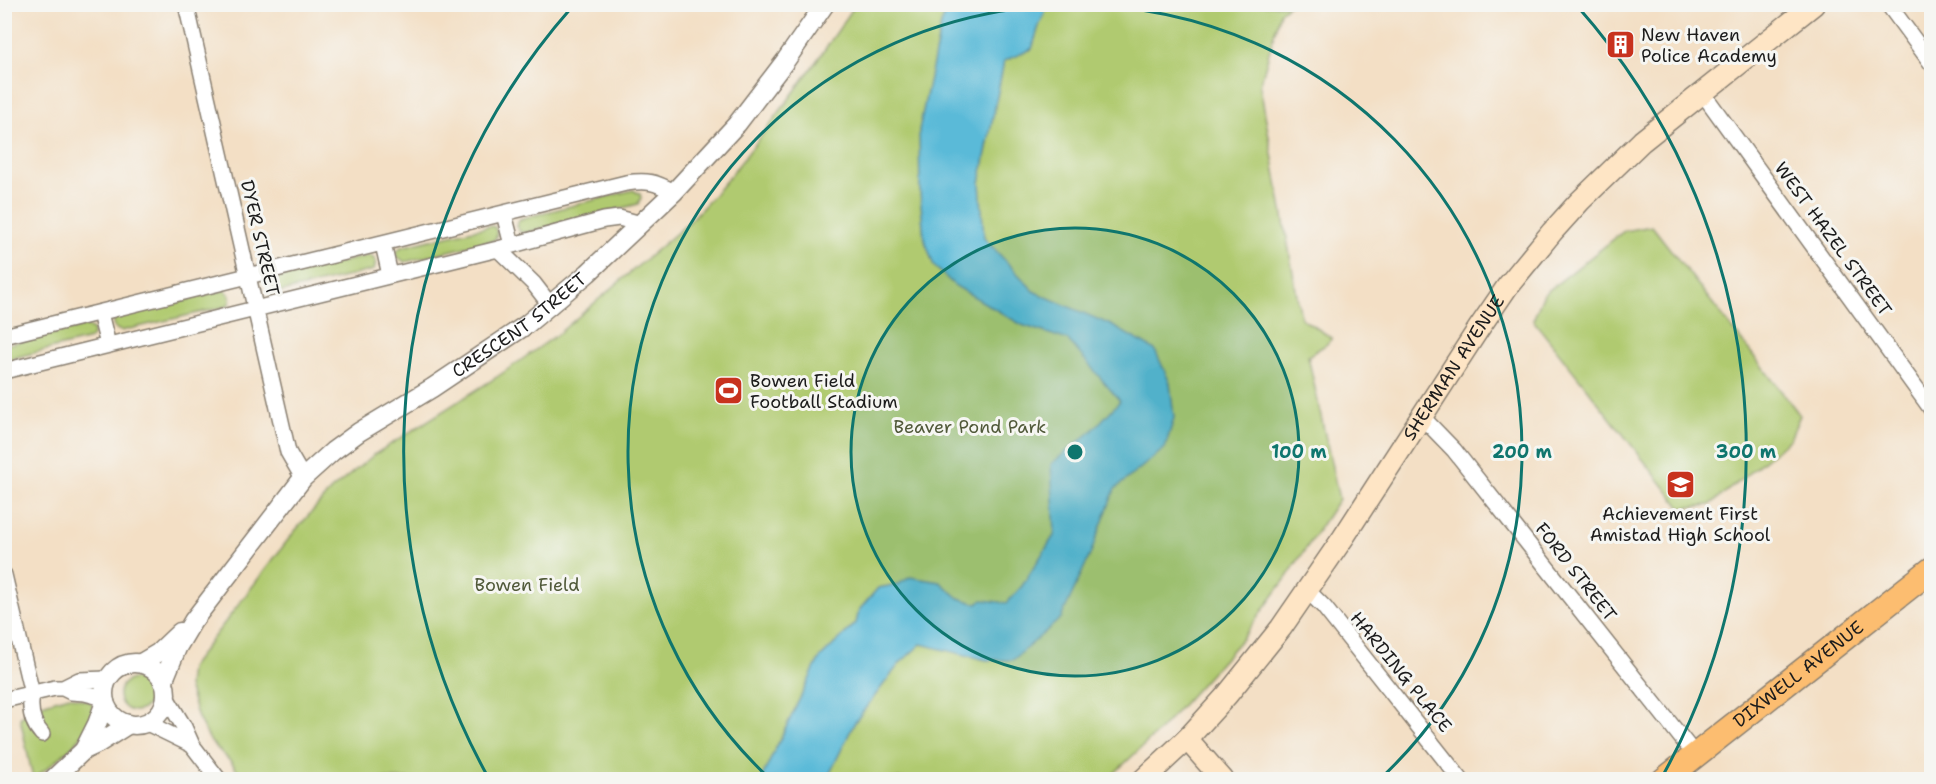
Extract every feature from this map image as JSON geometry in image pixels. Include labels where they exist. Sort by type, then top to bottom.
[{"type":"main road","name":"SHERMAN AVENUE","points":[[1143,780],[1187,739],[1255,661],[1308,591],[1452,368],[1502,295],[1552,232],[1580,201],[1642,141],[1814,4]]},
{"type":"main road","name":"DIXWELL AVENUE","points":[[1664,780],[1695,754],[1929,579]]},
{"type":"main road","points":[[1187,739],[1223,780]]},
{"type":"street","name":"DYER STREET","points":[[186,4],[288,452],[303,478]]},
{"type":"street","name":"CRESCENT STREET","points":[[164,690],[174,655],[193,621],[303,478],[333,451],[359,432],[444,380],[526,325],[551,306],[641,225],[737,124],[825,4]]},
{"type":"street","points":[[1888,4],[1932,64]]},
{"type":"street","name":"WEST HAZEL STREET","points":[[1702,92],[1932,410]]},
{"type":"street","points":[[4,336],[626,183],[654,182],[674,192]]},
{"type":"street","points":[[504,214],[505,247],[551,306]]},
{"type":"street","points":[[4,371],[505,247],[604,220],[618,218],[641,225]]},
{"type":"street","points":[[383,244],[390,275]]},
{"type":"street","points":[[100,313],[108,345]]},
{"type":"street","name":"FORD STREET","points":[[1422,417],[1454,450],[1695,754]]},
{"type":"street","points":[[4,575],[32,694],[30,707],[33,720],[42,734]]},
{"type":"street","name":"HARDING PLACE","points":[[1308,591],[1324,607],[1461,780]]},
{"type":"street","name":"CRESCENT STREET","points":[[141,663],[158,653],[193,621]]},
{"type":"street","points":[[84,750],[101,715],[107,679],[125,664],[141,663],[157,672],[192,745],[219,780]]},
{"type":"street","points":[[4,700],[63,688],[79,680],[107,679]]},
{"type":"street","points":[[63,688],[104,700],[114,717],[121,722],[138,723],[192,745]]},
{"type":"street","points":[[52,780],[84,750],[158,715],[162,710],[164,690]]},
{"type":"green space","name":"Beaver Pond Park","points":[[855,5],[1289,5],[1280,12],[1260,86],[1301,318],[1332,338],[1308,356],[1339,499],[1287,577],[1241,640],[1159,731],[1108,779],[243,779],[231,762],[211,742],[198,718],[188,686],[190,668],[294,532],[331,490],[375,454],[497,377],[558,334],[686,225],[720,188],[772,122]]},
{"type":"green space","points":[[633,190],[640,194],[638,204],[524,233],[519,231],[516,225],[520,219]]},
{"type":"green space","points":[[490,226],[495,227],[497,235],[494,240],[405,262],[396,256],[401,247]]},
{"type":"green space","points":[[1652,226],[1800,415],[1790,439],[1710,505],[1681,508],[1533,320],[1544,294],[1624,231]]},
{"type":"green space","points":[[370,255],[376,261],[374,270],[282,292],[275,290],[272,281],[278,278]]},
{"type":"green space","points":[[225,290],[230,297],[228,306],[121,331],[113,325],[114,320],[118,317]]},
{"type":"green space","points":[[86,326],[93,330],[90,339],[5,360],[5,345]]},
{"type":"green space","points":[[135,679],[146,684],[151,695],[146,706],[135,711],[124,706],[119,695],[124,684]]},
{"type":"green space","points":[[70,696],[91,702],[93,712],[90,723],[63,756],[33,779],[20,718],[37,706]]},
{"type":"water","points":[[948,5],[1048,5],[1032,49],[1004,61],[980,183],[984,238],[1035,292],[1111,325],[1155,350],[1170,383],[1174,418],[1165,448],[1115,489],[1090,555],[1061,618],[1013,660],[986,660],[921,644],[900,663],[855,722],[827,779],[761,779],[819,659],[856,623],[859,610],[878,588],[899,584],[910,577],[940,582],[959,598],[977,604],[983,600],[1007,603],[1022,586],[1055,534],[1051,464],[1092,431],[1120,401],[1068,340],[1022,325],[954,285],[934,266],[924,238],[920,193],[919,130],[941,25]]},
{"type":"place","name":"New Haven Police Academy","points":[[1620,45]]},
{"type":"place","name":"Bowen Field Football Stadium","points":[[729,391]]},
{"type":"place","name":"Achievement First Amistad High School","points":[[1680,485]]},
{"type":"park label","name":"Bowen Field","points":[[527,585]]}]
